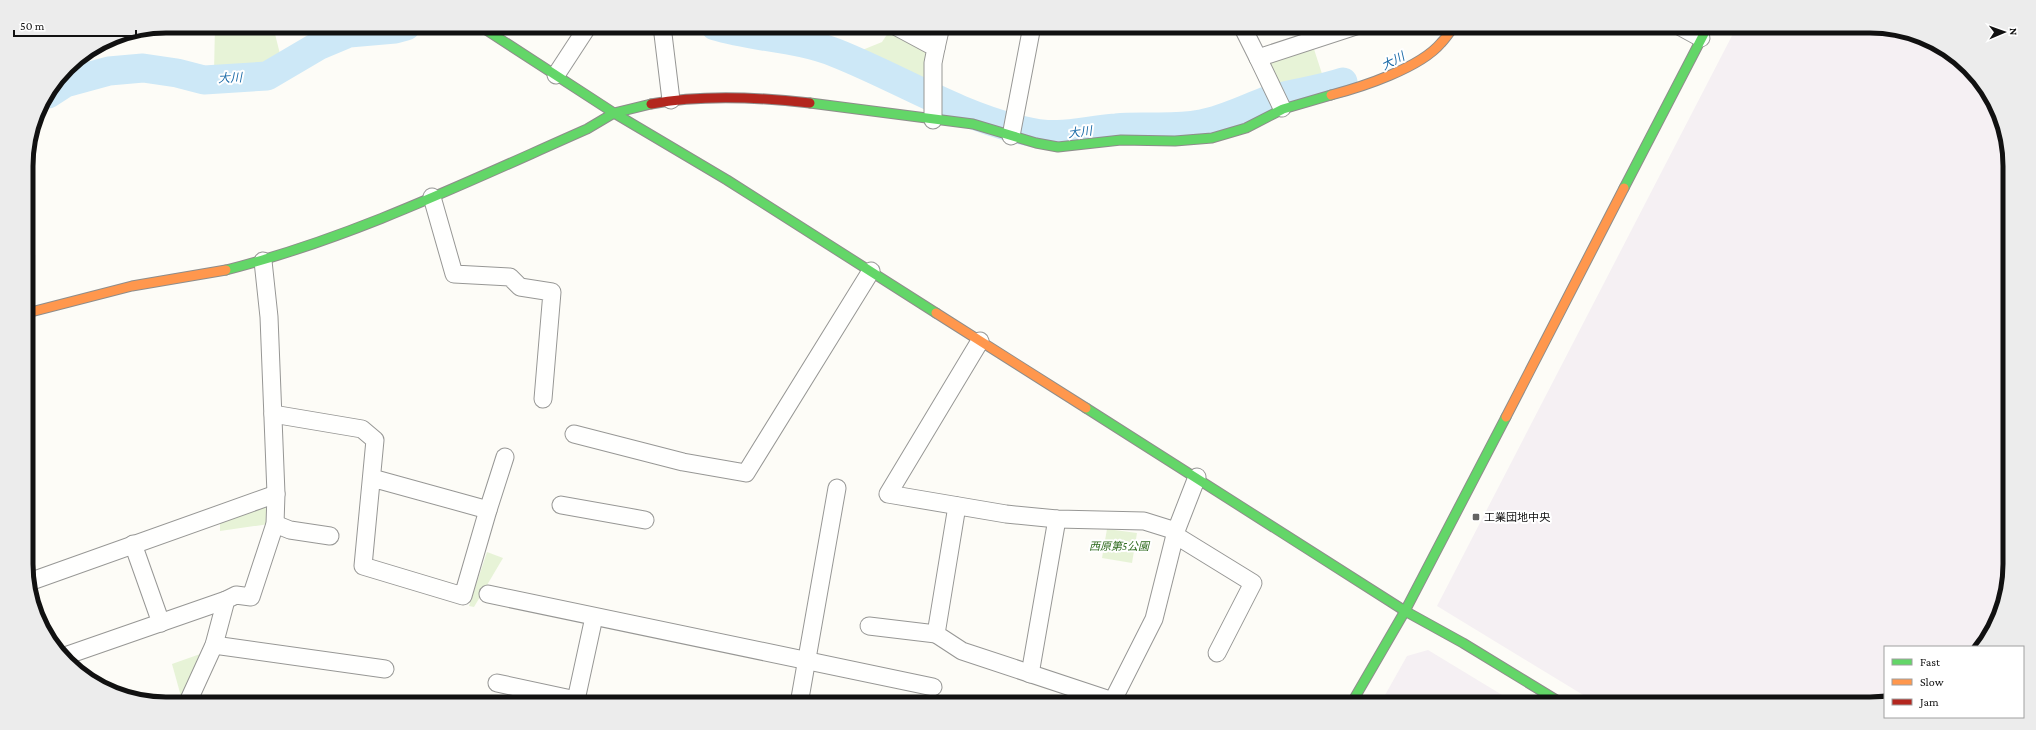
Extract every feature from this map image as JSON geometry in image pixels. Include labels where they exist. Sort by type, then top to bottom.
[{"type":"street","points":[[491,33],[614,113],[727,180],[871,271],[1405,611],[1463,643],[1552,697]]},
{"type":"street","points":[[556,75],[583,33]]},
{"type":"street","points":[[663,33],[671,100]]},
{"type":"street","points":[[908,33],[936,48]]},
{"type":"street","points":[[933,114],[933,63],[940,33]]},
{"type":"street","points":[[1011,136],[1031,33]]},
{"type":"street","points":[[1246,33],[1283,108]]},
{"type":"street","points":[[1258,58],[1335,33]]},
{"type":"street","points":[[33,311],[132,286],[220,272],[263,261],[369,225],[587,129],[614,113],[671,100],[733,98],[776,99],[933,114],[973,124],[1011,136],[1058,147],[1120,140],[1174,141],[1212,138],[1246,128],[1283,108],[1347,92],[1403,69],[1424,58],[1441,44],[1449,33]]},
{"type":"street","points":[[1355,697],[1405,611],[1704,33]]},
{"type":"street","points":[[432,197],[454,274],[510,277],[520,287],[552,292],[543,399]]},
{"type":"street","points":[[69,655],[236,596],[251,597],[275,524],[276,494],[269,317],[263,261]]},
{"type":"street","points":[[574,434],[683,462],[746,473],[871,271]]},
{"type":"street","points":[[980,341],[926,426],[888,494],[1006,514],[1057,519],[1144,521],[1176,533],[1253,583],[1217,653]]},
{"type":"street","points":[[273,414],[362,430],[375,440],[363,566],[463,596],[505,457]]},
{"type":"street","points":[[1115,697],[1154,619],[1176,533],[1196,477]]},
{"type":"street","points":[[372,478],[488,510]]},
{"type":"street","points":[[800,697],[838,488]]},
{"type":"street","points":[[34,580],[276,494]]},
{"type":"street","points":[[561,504],[645,520]]},
{"type":"street","points":[[936,634],[957,506]]},
{"type":"street","points":[[1030,674],[1057,519]]},
{"type":"street","points":[[275,524],[290,530],[330,536]]},
{"type":"street","points":[[134,544],[161,622]]},
{"type":"street","points":[[488,594],[933,687]]},
{"type":"street","points":[[190,697],[214,645],[226,600]]},
{"type":"street","points":[[577,697],[594,617]]},
{"type":"street","points":[[869,626],[936,634],[962,651],[1097,697]]},
{"type":"street","points":[[214,645],[384,669]]},
{"type":"street","points":[[497,683],[562,697]]},
{"type":"shaded area","points":[[1733,33],[1888,34],[1913,40],[1937,51],[1951,60],[1964,72],[1976,85],[1993,115],[2002,148],[2003,166],[2002,582],[1996,607],[1985,631],[1975,646],[1884,646],[1884,696],[1879,697],[1586,697],[1437,606]]},
{"type":"shaded area","points":[[1428,650],[1505,697],[1384,697],[1407,656]]},
{"type":"green space","points":[[215,33],[275,33],[282,62],[267,68],[214,72]]},
{"type":"green space","points":[[888,33],[903,33],[934,49],[930,94],[850,55],[882,42]]},
{"type":"green space","points":[[1312,43],[1324,80],[1278,95],[1266,68],[1270,56]]},
{"type":"green space","points":[[271,503],[269,524],[220,531],[220,521]]},
{"type":"green space","name":"西原第5公園","points":[[1107,529],[1137,533],[1132,563],[1102,558]]},
{"type":"green space","points":[[487,552],[503,558],[474,607],[469,606]]},
{"type":"green space","points":[[203,653],[183,697],[181,697],[172,664]]},
{"type":"waterway","name":"大川","points":[[58,87],[65,83],[109,71],[143,68],[177,73],[204,80],[267,76],[318,46],[349,33]]},
{"type":"waterway","name":"大川","points":[[745,33],[821,48],[859,63],[973,115],[1021,130],[1058,135],[1127,127],[1179,127],[1201,124],[1227,117],[1269,100],[1343,82]]},
{"type":"traffic: fast","points":[[491,33],[614,113],[727,180],[936,313]]},
{"type":"traffic: fast","points":[[1624,188],[1704,33]]},
{"type":"traffic: fast","points":[[810,103],[973,124],[1036,143],[1058,147],[1121,140],[1175,141],[1212,138],[1246,128],[1283,109],[1331,95]]},
{"type":"traffic: fast","points":[[226,270],[273,257],[364,225],[410,207],[587,129],[614,113],[651,104]]},
{"type":"traffic: fast","points":[[1086,408],[1405,611],[1463,643],[1552,697]]},
{"type":"traffic: fast","points":[[1355,697],[1405,611],[1506,417]]},
{"type":"traffic: slow","points":[[1331,95],[1374,82],[1419,61],[1432,52],[1449,33]]},
{"type":"traffic: slow","points":[[1506,417],[1624,188]]},
{"type":"traffic: slow","points":[[33,311],[132,286],[226,270]]},
{"type":"traffic: slow","points":[[936,313],[1086,408]]},
{"type":"traffic: jam","points":[[651,104],[710,98],[751,98],[810,103]]},
{"type":"place","name":"工業団地中央","points":[[1476,517]]}]
